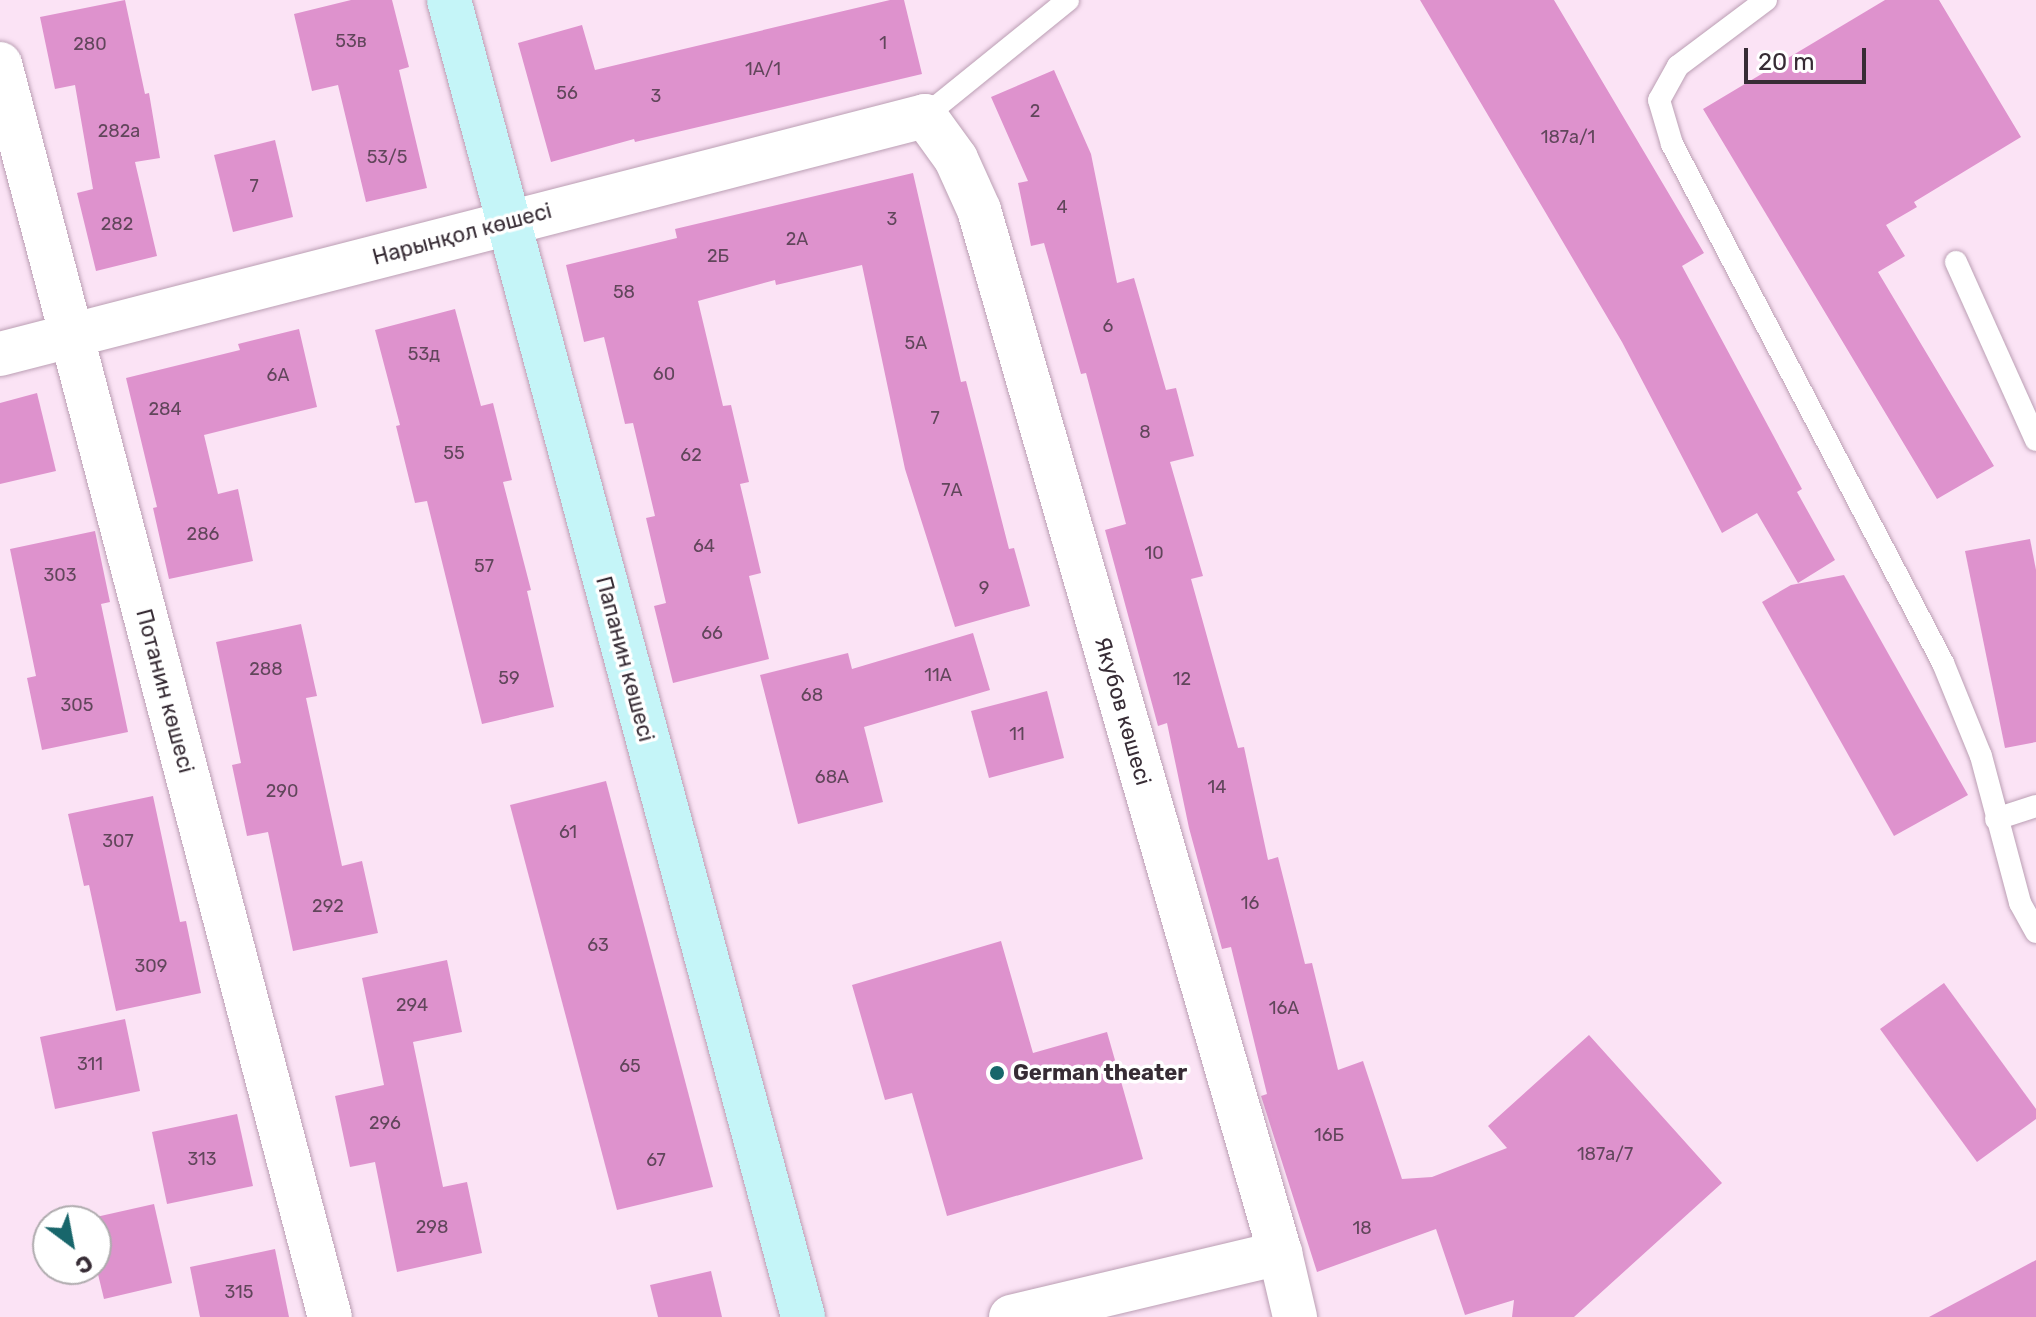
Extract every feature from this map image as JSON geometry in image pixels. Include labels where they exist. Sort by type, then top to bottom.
[{"type":"main road","name":"Папанин көшесі","points":[[449,0],[803,1317]]},
{"type":"street","name":"Потанин көшесі","points":[[0,64],[330,1317]]},
{"type":"street","name":"Нарынқол көшесі","points":[[0,354],[925,116]]},
{"type":"street","name":"Якубов көшесі","points":[[925,116],[956,159],[979,210],[1280,1253],[1295,1317]]},
{"type":"street","points":[[1011,1317],[1280,1253]]},
{"type":"lane","points":[[925,116],[1068,0]]},
{"type":"lane","points":[[1766,0],[1678,66],[1659,100],[1672,144],[1943,663],[1981,756],[2020,903],[2036,932]]},
{"type":"lane","points":[[1956,262],[2036,440]]},
{"type":"lane","points":[[1996,819],[2036,806]]},
{"type":"building","points":[[125,0],[145,94],[149,93],[160,158],[135,162],[157,256],[96,271],[77,193],[93,189],[75,85],[55,89],[40,17]]},
{"type":"building","points":[[351,0],[392,0],[409,67],[399,70],[427,188],[366,202],[338,85],[312,91],[294,14]]},
{"type":"building","points":[[890,0],[904,0],[922,74],[635,142],[634,139],[551,162],[518,43],[582,25],[595,70]]},
{"type":"building","points":[[1420,0],[1554,0],[1704,253],[1682,266],[1802,489],[1797,492],[1835,560],[1798,583],[1757,513],[1722,533],[1622,342]]},
{"type":"building","points":[[1885,0],[1939,0],[2021,137],[1914,202],[1917,207],[1886,225],[1905,256],[1878,272],[1994,466],[1937,499],[1703,109]]},
{"type":"building","points":[[1054,70],[1091,154],[1117,283],[1134,278],[1166,390],[1176,388],[1194,456],[1170,462],[1203,576],[1191,579],[1238,748],[1244,747],[1268,860],[1278,857],[1305,964],[1312,963],[1338,1070],[1363,1061],[1402,1179],[1432,1177],[1507,1148],[1488,1126],[1589,1035],[1722,1183],[1574,1317],[1512,1317],[1514,1300],[1465,1315],[1436,1229],[1317,1272],[1261,1096],[1267,1094],[1231,947],[1222,949],[1189,828],[1167,723],[1158,726],[1105,530],[1126,524],[1086,373],[1081,374],[1044,243],[1031,246],[1018,183],[1028,181],[991,97]]},
{"type":"building","points":[[275,140],[293,217],[233,232],[214,155]]},
{"type":"building","points":[[913,173],[961,382],[966,381],[1009,549],[1014,548],[1030,606],[955,627],[905,469],[862,265],[776,285],[775,280],[698,301],[723,406],[731,405],[749,482],[740,484],[761,573],[749,576],[769,659],[673,683],[654,606],[666,603],[646,518],[655,516],[633,423],[625,424],[604,337],[584,342],[566,265],[677,238],[675,229]]},
{"type":"building","points":[[455,309],[481,406],[493,403],[512,480],[503,482],[531,590],[527,591],[554,707],[482,724],[427,501],[415,503],[396,426],[400,425],[375,330]]},
{"type":"building","points":[[299,329],[317,407],[204,435],[218,494],[238,489],[253,561],[169,579],[153,508],[157,507],[126,378],[240,350],[238,344]]},
{"type":"building","points":[[37,393],[56,471],[0,484],[0,403]]},
{"type":"building","points":[[95,531],[110,602],[101,604],[128,732],[42,750],[27,678],[36,676],[10,549]]},
{"type":"building","points":[[2030,539],[2036,570],[2036,742],[2005,748],[1965,551]]},
{"type":"building","points":[[1844,575],[1968,795],[1894,836],[1762,602],[1791,585]]},
{"type":"building","points":[[301,624],[317,696],[306,698],[342,866],[362,861],[378,933],[293,951],[268,832],[247,836],[232,765],[241,763],[216,642]]},
{"type":"building","points":[[973,633],[990,690],[864,727],[883,802],[798,824],[760,675],[848,653],[852,669]]},
{"type":"building","points":[[1047,691],[1064,758],[989,778],[971,711]]},
{"type":"building","points":[[606,781],[713,1187],[617,1210],[510,805]]},
{"type":"building","points":[[153,796],[180,922],[186,921],[201,993],[116,1011],[89,885],[84,886],[68,814]]},
{"type":"building","name":"German theater","points":[[1001,941],[1033,1053],[1107,1032],[1143,1159],[947,1216],[912,1093],[885,1100],[852,985]]},
{"type":"building","points":[[447,960],[462,1032],[413,1042],[443,1187],[467,1182],[482,1253],[397,1272],[375,1162],[350,1167],[335,1096],[384,1085],[362,978]]},
{"type":"building","points":[[1944,983],[2036,1109],[2036,1119],[1977,1162],[1880,1029]]},
{"type":"building","points":[[125,1019],[140,1091],[55,1109],[40,1037]]},
{"type":"building","points":[[237,1114],[253,1186],[167,1204],[152,1132]]},
{"type":"building","points":[[154,1204],[172,1283],[104,1299],[101,1285],[112,1285],[112,1213]]},
{"type":"building","points":[[275,1249],[289,1317],[200,1317],[190,1267]]},
{"type":"building","points":[[2036,1260],[2036,1317],[1929,1317]]},
{"type":"building","points":[[711,1271],[722,1317],[658,1317],[650,1285]]},
{"type":"place","name":"German theater","points":[[997,1073]]}]
